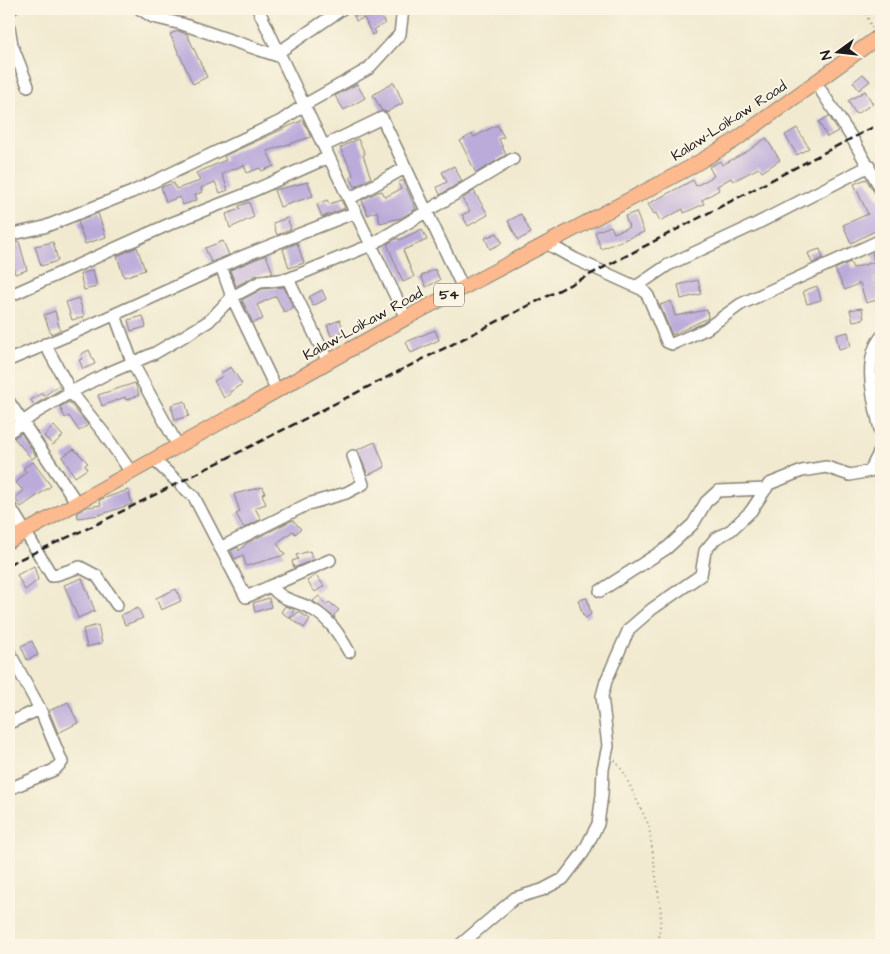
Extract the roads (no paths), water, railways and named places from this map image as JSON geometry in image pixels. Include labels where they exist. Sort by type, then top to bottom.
[{"type":"main road","name":"Kalaw-Loikaw Road","points":[[9,541],[406,318],[695,165],[734,141],[879,37]]},
{"type":"street","points":[[140,9],[167,22],[182,24],[280,54]]},
{"type":"street","points":[[258,9],[406,318]]},
{"type":"street","points":[[280,54],[342,9]]},
{"type":"street","points":[[9,235],[44,227],[132,192],[281,121],[304,105],[368,70],[400,34],[403,9]]},
{"type":"street","points":[[9,27],[12,46],[28,86]]},
{"type":"street","points":[[816,82],[881,189]]},
{"type":"street","points":[[9,296],[327,151],[382,118],[462,288]]},
{"type":"street","points":[[9,432],[71,392],[132,362],[155,353],[209,321],[232,297],[260,282],[288,279],[371,244],[513,158]]},
{"type":"street","points":[[637,286],[668,265],[756,224],[868,166]]},
{"type":"street","points":[[350,200],[405,168]]},
{"type":"street","points":[[9,360],[115,315],[221,266],[356,212]]},
{"type":"street","points":[[546,243],[575,259],[637,286],[648,296],[667,342],[672,344],[706,329],[741,304],[881,240]]},
{"type":"street","points":[[221,266],[232,297],[277,391]]},
{"type":"street","points":[[288,279],[328,362]]},
{"type":"street","points":[[115,315],[132,362],[178,446]]},
{"type":"street","points":[[881,337],[876,343],[871,371],[881,434]]},
{"type":"street","points":[[45,344],[71,392],[132,472]]},
{"type":"street","points":[[9,402],[77,503]]},
{"type":"street","points":[[460,945],[515,898],[542,890],[564,879],[583,853],[598,824],[603,769],[608,746],[602,696],[606,681],[628,630],[652,609],[700,575],[705,552],[715,539],[731,530],[751,511],[768,484],[802,472],[826,467],[850,475],[870,470],[881,452]]},
{"type":"street","points":[[220,548],[308,504],[346,493],[363,484],[353,456]]},
{"type":"street","points":[[154,460],[194,497],[246,597],[330,560]]},
{"type":"street","points":[[600,590],[667,548],[693,524],[706,502],[718,491],[766,489]]},
{"type":"street","points":[[9,505],[52,576],[80,568],[97,576],[117,605]]},
{"type":"street","points":[[272,587],[278,595],[310,608],[335,627],[349,652]]},
{"type":"street","points":[[9,789],[54,770],[62,762],[40,709],[10,657]]},
{"type":"street","points":[[9,723],[40,709]]},
{"type":"railway","points":[[9,564],[95,525],[599,270],[881,123]]}]
